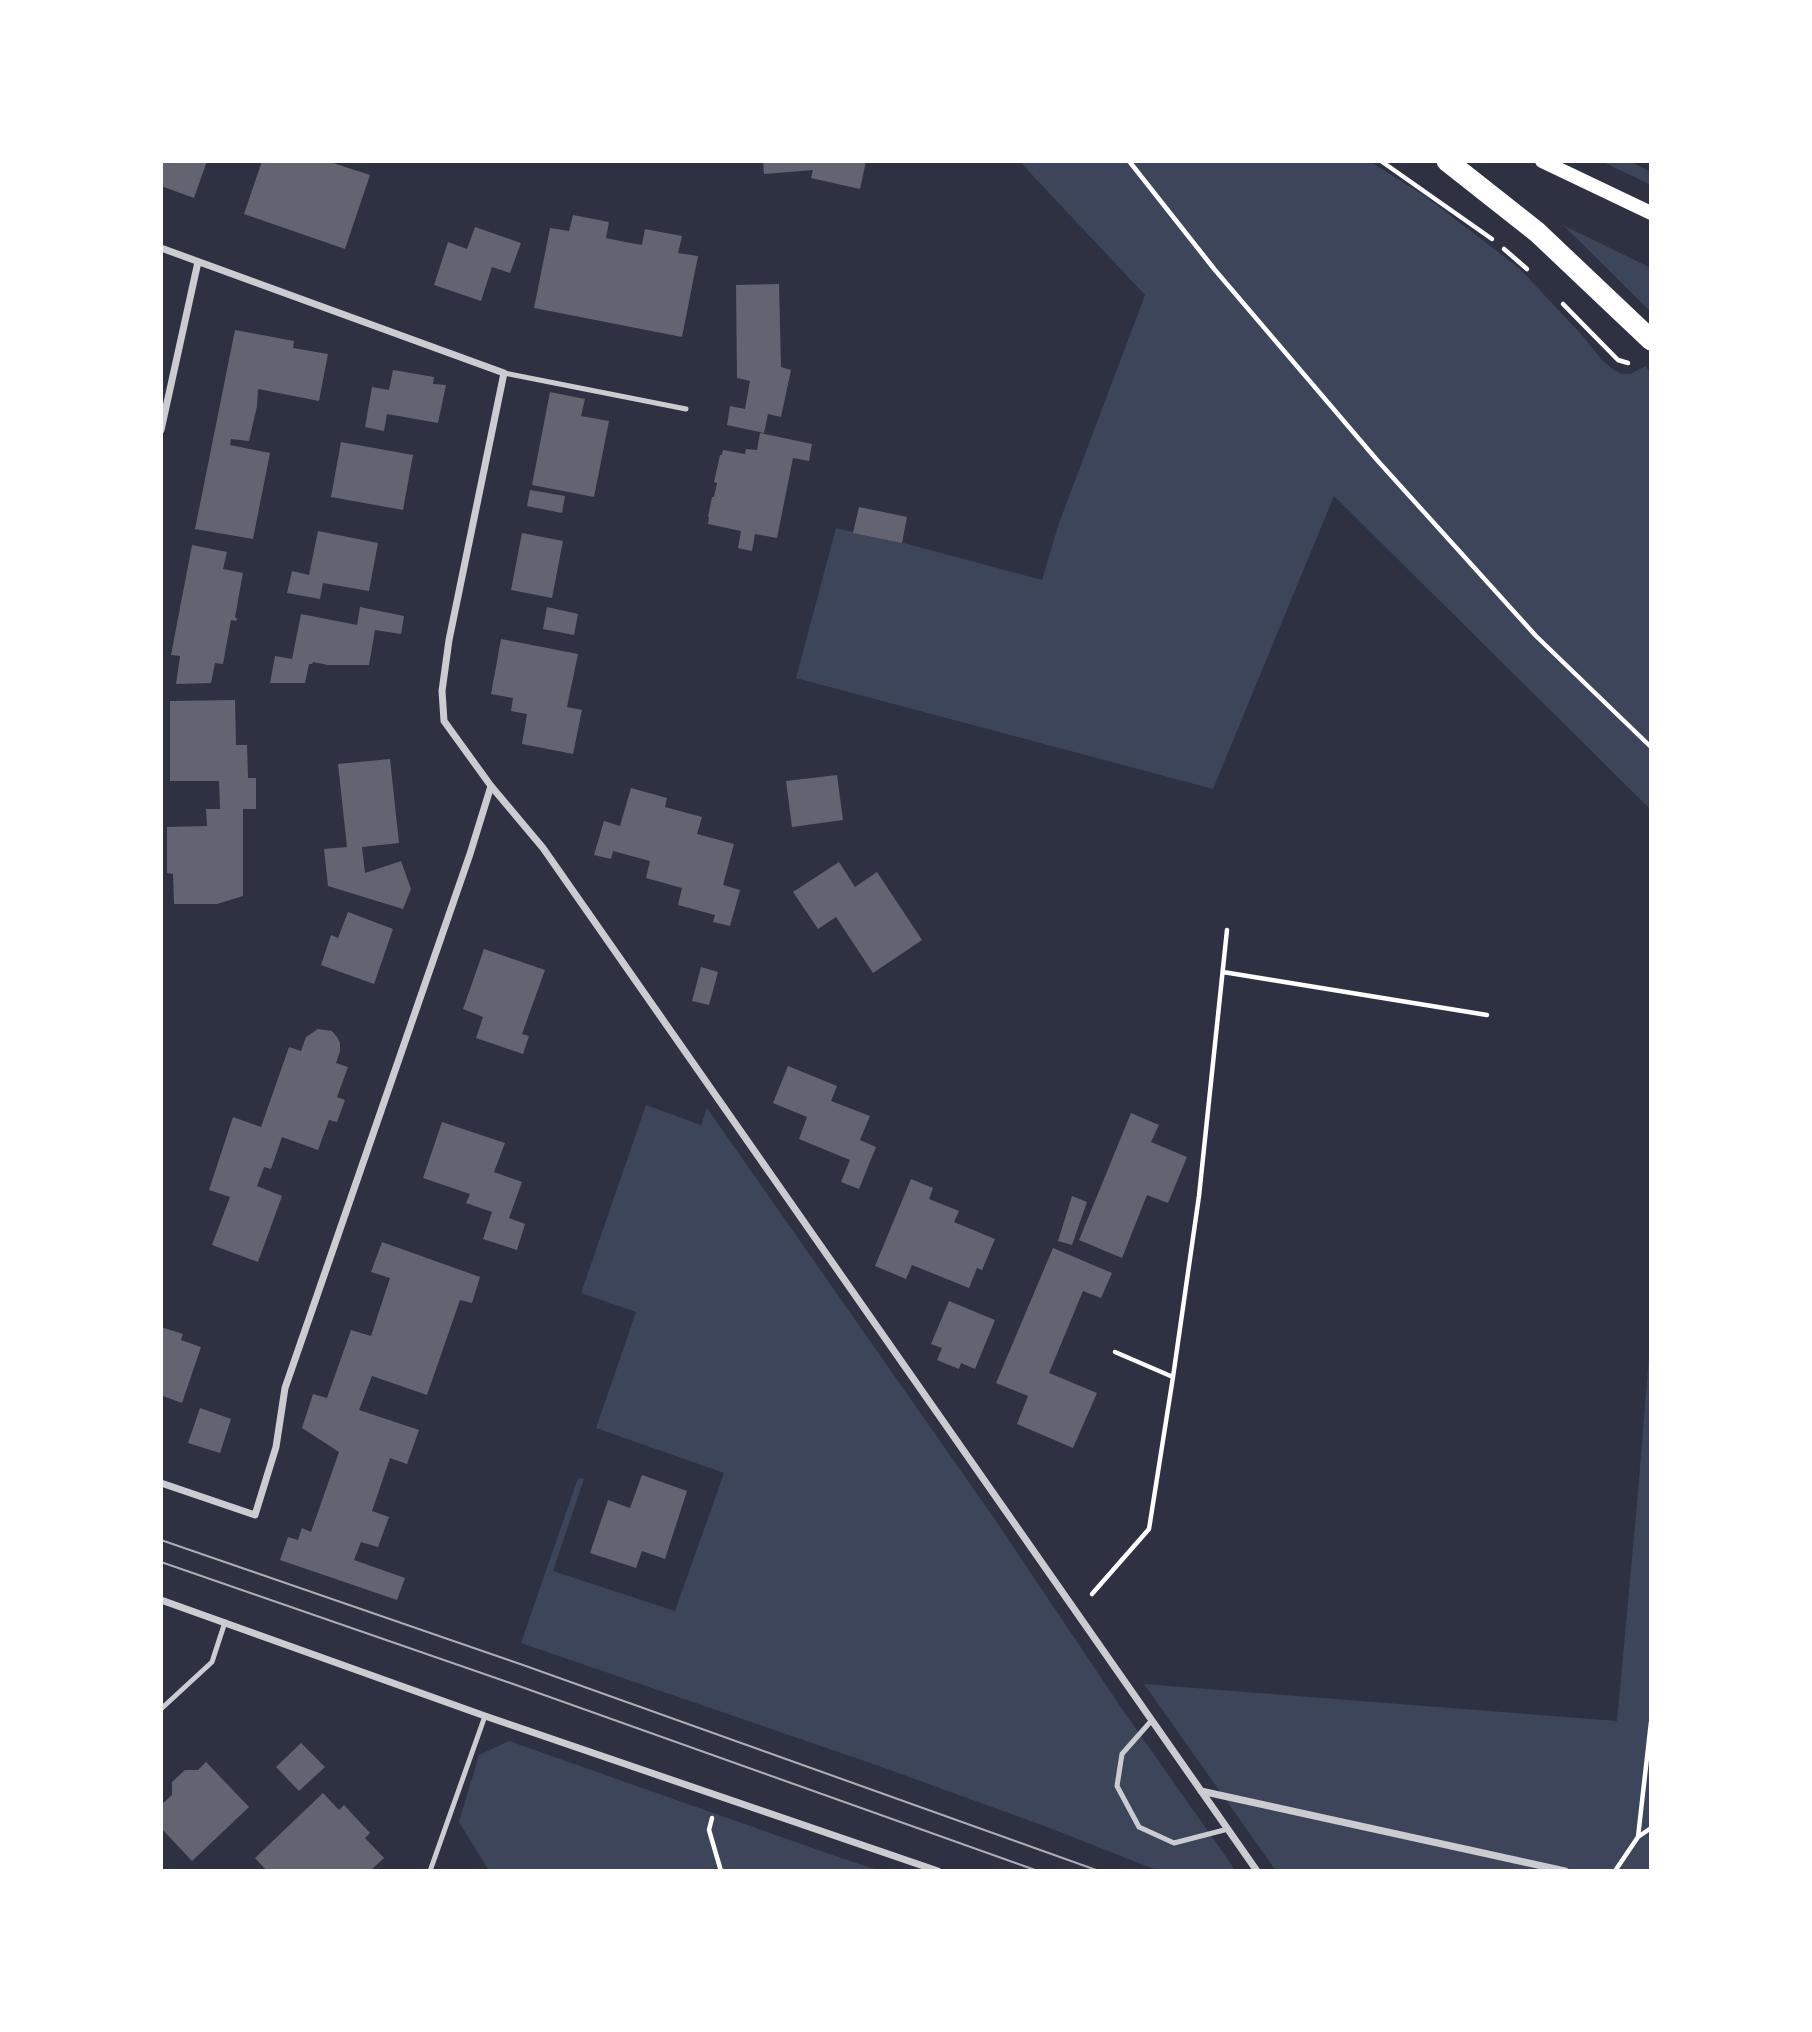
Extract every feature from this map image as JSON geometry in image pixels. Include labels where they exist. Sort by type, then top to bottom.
[{"type":"highway","points":[[1447,161],[1537,232],[1651,340]]},
{"type":"main road","points":[[1542,161],[1651,213]]},
{"type":"street","points":[[161,248],[503,373],[449,640],[442,691],[444,721],[491,786],[543,848],[1257,1871]]},
{"type":"street","points":[[161,430],[198,262]]},
{"type":"street","points":[[161,1483],[255,1515],[276,1447],[285,1388],[466,867],[491,786]]},
{"type":"street","points":[[161,1600],[485,1716],[938,1871]]},
{"type":"street","points":[[1201,1791],[1565,1871]]},
{"type":"lane","points":[[503,373],[686,409]]},
{"type":"lane","points":[[161,1709],[212,1662],[225,1622]]},
{"type":"lane","points":[[430,1871],[485,1716]]},
{"type":"lane","points":[[1152,1720],[1122,1754],[1117,1786],[1139,1827],[1174,1843],[1228,1829]]},
{"type":"path","points":[[1129,161],[1215,270],[1377,460],[1536,636],[1651,747]]},
{"type":"path","points":[[1381,161],[1497,243],[1536,276]]},
{"type":"path","points":[[1558,298],[1618,360],[1629,363],[1636,357]]},
{"type":"path","points":[[1076,1612],[1149,1529],[1199,1196],[1227,930]]},
{"type":"path","points":[[1223,972],[1488,1015]]},
{"type":"path","points":[[1115,1352],[1173,1377]]},
{"type":"path","points":[[1638,1836],[1651,1722]]},
{"type":"path","points":[[716,1795],[709,1830],[721,1871]]},
{"type":"path","points":[[1615,1871],[1638,1836],[1651,1828]]},
{"type":"shaded area","points":[[1019,161],[1369,161],[1425,196],[1519,268],[1614,370],[1630,374],[1646,366],[1651,374],[1651,810],[1334,496],[1213,789],[796,678],[836,528],[1042,580],[1059,523],[1145,295]]},
{"type":"shaded area","points":[[1601,161],[1629,161],[1651,172],[1651,185]]},
{"type":"shaded area","points":[[1563,225],[1651,268],[1651,312]]},
{"type":"shaded area","points":[[646,1105],[701,1125],[707,1108],[996,1521],[1122,1709],[1236,1871],[1159,1871],[879,1766],[521,1643],[578,1478],[584,1479],[553,1571],[675,1611],[724,1473],[596,1428],[636,1312],[581,1293]]},
{"type":"shaded area","points":[[1651,1331],[1651,1871],[1276,1871],[1144,1684],[1617,1721]]},
{"type":"shaded area","points":[[509,1741],[881,1871],[489,1871],[459,1822],[479,1755]]},
{"type":"building","points":[[161,161],[207,161],[194,198],[161,186]]},
{"type":"building","points":[[262,161],[327,161],[370,175],[345,249],[244,214]]},
{"type":"building","points":[[763,161],[866,161],[860,189],[811,178],[813,170],[764,174]]},
{"type":"building","points":[[573,215],[609,222],[606,238],[625,242],[642,245],[645,229],[682,236],[678,253],[698,256],[682,337],[534,308],[550,228],[569,231]]},
{"type":"building","points":[[475,227],[521,243],[510,273],[492,267],[481,301],[434,285],[448,242],[467,249]]},
{"type":"building","points":[[779,284],[781,367],[791,370],[781,417],[768,414],[764,433],[727,425],[730,406],[745,409],[750,381],[737,378],[736,285]]},
{"type":"building","points":[[235,330],[294,341],[293,348],[328,354],[319,401],[258,389],[249,441],[231,439],[230,445],[270,453],[253,539],[195,529]]},
{"type":"building","points":[[393,370],[434,377],[433,384],[446,385],[438,423],[387,414],[384,431],[365,427],[372,387],[389,390]]},
{"type":"building","points":[[550,392],[585,399],[581,416],[609,421],[594,497],[532,485]]},
{"type":"building","points":[[760,433],[812,444],[809,461],[793,458],[777,538],[755,534],[752,551],[738,548],[741,531],[708,524],[708,517],[723,450],[745,454],[746,449],[757,450]]},
{"type":"building","points":[[341,442],[413,455],[403,510],[331,497]]},
{"type":"building","points":[[530,490],[565,496],[562,513],[527,506]]},
{"type":"building","points":[[859,507],[907,517],[902,543],[853,533]]},
{"type":"building","points":[[318,531],[378,543],[369,591],[323,583],[320,599],[287,593],[292,571],[309,575]]},
{"type":"building","points":[[522,533],[563,541],[552,598],[511,590]]},
{"type":"building","points":[[192,545],[227,552],[223,569],[243,573],[235,617],[237,619],[231,620],[223,664],[215,663],[211,683],[176,684],[180,656],[171,655]]},
{"type":"building","points":[[360,607],[404,616],[401,634],[375,630],[369,665],[328,665],[313,662],[309,664],[305,683],[270,683],[275,656],[292,659],[301,614],[357,625]]},
{"type":"building","points":[[547,607],[578,614],[574,635],[543,629]]},
{"type":"building","points":[[501,639],[578,654],[567,707],[582,710],[573,754],[522,744],[527,714],[511,711],[513,698],[491,694]]},
{"type":"building","points":[[235,700],[236,745],[247,745],[248,778],[256,778],[256,809],[243,809],[243,896],[217,904],[174,904],[173,874],[167,873],[167,827],[207,826],[206,809],[220,809],[219,781],[170,781],[170,701]]},
{"type":"building","points":[[390,759],[399,843],[362,847],[365,873],[401,861],[411,889],[403,909],[328,886],[324,849],[347,847],[338,764]]},
{"type":"building","points":[[837,775],[843,820],[792,827],[786,781]]},
{"type":"building","points":[[631,788],[667,798],[665,807],[702,817],[697,834],[734,844],[723,885],[740,890],[730,926],[713,922],[715,915],[678,905],[682,888],[646,878],[650,861],[613,851],[611,859],[594,855],[604,821],[620,826]]},
{"type":"building","points":[[839,862],[855,887],[877,872],[922,940],[873,973],[836,917],[818,929],[793,892]]},
{"type":"building","points":[[348,912],[393,929],[374,984],[321,965],[331,935],[338,938]]},
{"type":"building","points":[[484,949],[545,970],[522,1034],[529,1036],[523,1054],[476,1038],[483,1017],[463,1009]]},
{"type":"building","points":[[701,967],[718,972],[709,1005],[692,1001]]},
{"type":"building","points":[[318,1029],[332,1031],[337,1037],[340,1051],[336,1063],[348,1067],[337,1097],[345,1100],[337,1122],[329,1120],[318,1150],[282,1137],[271,1169],[264,1167],[257,1186],[282,1196],[258,1262],[212,1245],[230,1197],[209,1190],[233,1117],[261,1127],[289,1047],[301,1051],[306,1037]]},
{"type":"building","points":[[788,1066],[837,1086],[831,1101],[870,1116],[860,1140],[876,1147],[859,1189],[841,1182],[850,1160],[799,1139],[807,1117],[773,1103]]},
{"type":"building","points":[[1131,1113],[1159,1125],[1151,1142],[1187,1157],[1168,1203],[1147,1195],[1122,1258],[1079,1240]]},
{"type":"building","points":[[442,1122],[505,1143],[494,1172],[522,1182],[509,1218],[525,1224],[517,1250],[483,1239],[492,1212],[466,1203],[470,1194],[423,1178]]},
{"type":"building","points":[[911,1179],[933,1188],[929,1199],[959,1211],[954,1222],[995,1239],[982,1270],[977,1268],[969,1288],[912,1265],[906,1279],[875,1266]]},
{"type":"building","points":[[1072,1196],[1087,1202],[1072,1245],[1058,1241]]},
{"type":"building","points":[[382,1242],[480,1277],[472,1303],[460,1300],[427,1395],[372,1376],[359,1410],[419,1430],[407,1464],[390,1458],[372,1511],[389,1517],[378,1547],[361,1542],[354,1560],[405,1578],[397,1600],[280,1560],[288,1537],[298,1540],[302,1528],[311,1532],[339,1452],[302,1428],[313,1394],[327,1398],[351,1330],[371,1336],[390,1278],[371,1272]]},
{"type":"building","points":[[1053,1248],[1112,1273],[1101,1298],[1083,1291],[1049,1373],[1097,1393],[1073,1448],[1017,1424],[1028,1396],[996,1383]]},
{"type":"building","points":[[949,1301],[995,1320],[975,1369],[961,1363],[959,1369],[937,1360],[942,1348],[931,1344]]},
{"type":"building","points":[[161,1327],[183,1334],[181,1340],[201,1347],[182,1403],[163,1396],[161,1401]]},
{"type":"building","points":[[200,1408],[231,1419],[220,1453],[188,1443]]},
{"type":"building","points":[[642,1475],[687,1491],[665,1559],[642,1551],[636,1568],[590,1553],[608,1500],[630,1508]]},
{"type":"building","points":[[301,1743],[325,1767],[299,1791],[276,1767]]},
{"type":"building","points":[[206,1762],[249,1807],[192,1861],[161,1828],[161,1805],[172,1795],[172,1782],[185,1770],[198,1770]]},
{"type":"building","points":[[323,1793],[339,1810],[344,1805],[370,1833],[365,1838],[384,1858],[370,1871],[267,1871],[255,1858]]},
{"type":"tram line","points":[[161,1540],[523,1665],[1099,1871]]},
{"type":"tram line","points":[[161,1562],[1038,1871]]}]
